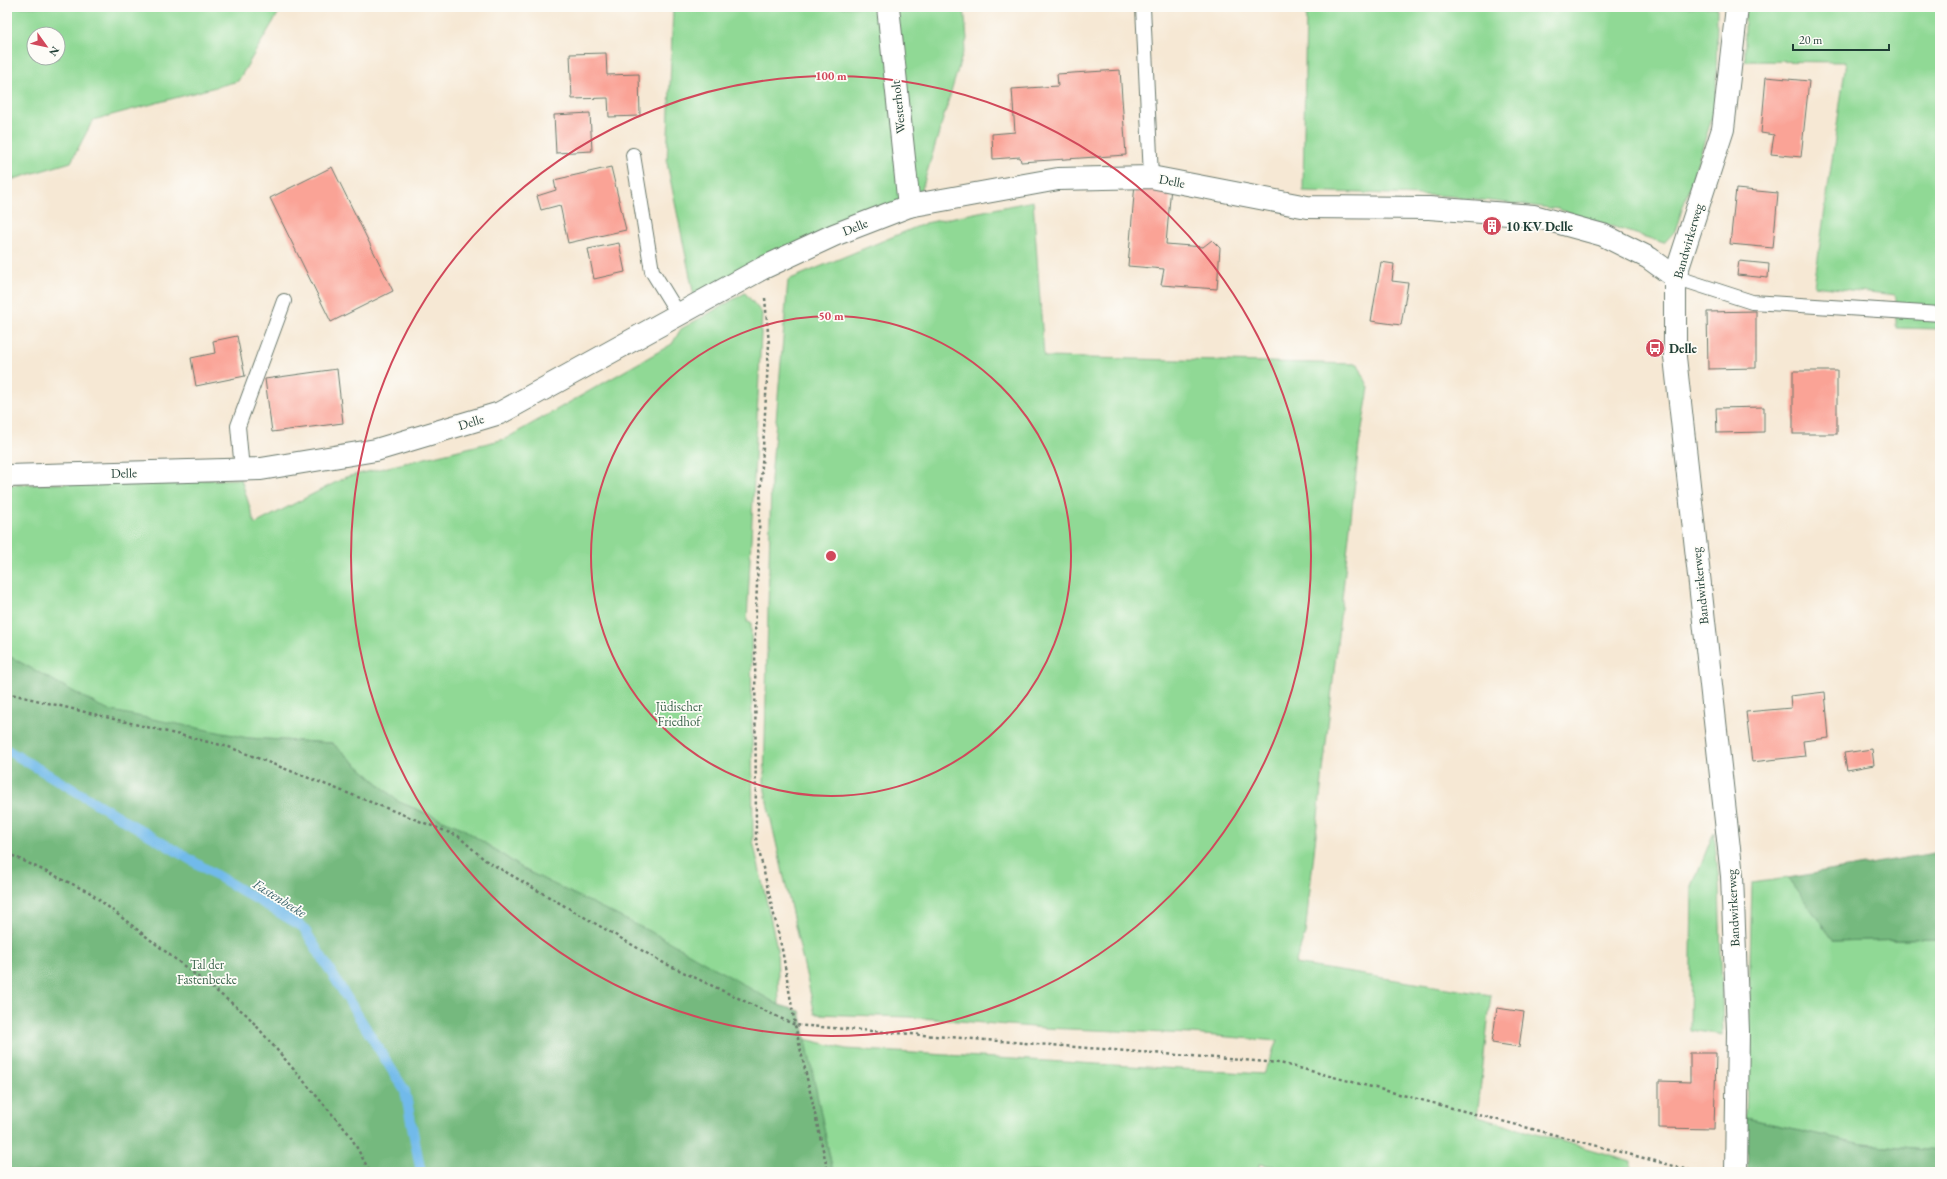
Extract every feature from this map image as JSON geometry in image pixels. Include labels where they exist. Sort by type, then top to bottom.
[{"type":"street","name":"Westerholt","points":[[888,7],[909,206]]},
{"type":"street","name":"Bandwirkerweg","points":[[1736,1172],[1738,1031],[1732,876],[1675,357],[1675,277],[1723,129],[1737,7]]},
{"type":"street","name":"Delle","points":[[7,476],[261,470],[376,450],[500,413],[762,268],[834,235],[909,206],[1058,178],[1151,177],[1307,207],[1429,208],[1534,216],[1603,235],[1649,258],[1675,277]]},
{"type":"lane","points":[[1143,7],[1151,177]]},
{"type":"lane","points":[[633,154],[652,271],[679,315]]},
{"type":"lane","points":[[1675,277],[1752,302],[1940,314]]},
{"type":"lane","points":[[242,470],[238,426],[284,301]]},
{"type":"path","points":[[762,268],[769,344],[761,482],[755,635],[756,838],[782,949],[795,1025],[828,1172]]},
{"type":"path","points":[[7,693],[229,747],[458,836],[485,860],[662,962],[795,1025],[1280,1063],[1697,1172]]},
{"type":"path","points":[[7,853],[89,892],[247,1015],[350,1135],[370,1172]]},
{"type":"green space","points":[[7,7],[282,7],[238,81],[93,120],[71,162],[7,181]]},
{"type":"green space","points":[[673,7],[964,7],[967,39],[922,189],[911,203],[696,306],[667,163]]},
{"type":"green space","points":[[1306,7],[1717,7],[1716,106],[1675,231],[1664,243],[1558,209],[1449,196],[1303,191]]},
{"type":"green space","points":[[1745,7],[1940,7],[1940,329],[1896,328],[1896,295],[1814,286],[1846,62],[1745,61]]},
{"type":"green space","points":[[1033,201],[1044,357],[1358,364],[1369,388],[1359,445],[1305,934],[1295,964],[1491,995],[1477,1117],[1631,1161],[1631,1172],[1312,1172],[1259,1164],[1259,1172],[833,1172],[805,1039],[846,1049],[1263,1074],[1278,1041],[1191,1034],[1045,1028],[910,1017],[815,1014],[764,785],[771,479],[788,280],[926,223]]},
{"type":"green space","name":"Jüdischer Friedhof","points":[[745,293],[762,313],[747,622],[751,622],[753,841],[777,948],[779,1005],[525,870],[462,828],[399,802],[332,743],[248,738],[7,1172],[87,700],[7,655],[7,485],[241,479],[255,524],[346,477],[505,439],[672,344],[681,329]]},
{"type":"green space","name":"Tal der Fastenbecke","points":[[7,655],[107,710],[248,738],[332,743],[399,802],[462,828],[525,870],[661,937],[779,1005],[800,1011],[833,1172],[7,1172]]},
{"type":"green space","points":[[1714,832],[1719,883],[1723,1035],[1690,1030],[1692,886]]},
{"type":"green space","points":[[1940,852],[1940,938],[1834,941],[1788,878]]},
{"type":"green space","points":[[1788,878],[1834,941],[1940,938],[1940,1150],[1862,1144],[1746,1118],[1752,883]]},
{"type":"green space","points":[[1746,1118],[1862,1144],[1940,1150],[1940,1172],[1748,1172]]},
{"type":"building","points":[[606,53],[607,75],[639,74],[640,116],[609,117],[608,98],[572,99],[570,54]]},
{"type":"building","points":[[1120,70],[1126,155],[1021,162],[1020,157],[993,159],[992,134],[1015,132],[1012,89],[1058,86],[1057,74]]},
{"type":"building","points":[[1766,77],[1809,81],[1801,157],[1771,154],[1774,135],[1761,133]]},
{"type":"building","points":[[590,113],[592,151],[556,153],[554,115]]},
{"type":"building","points":[[332,167],[393,291],[331,322],[270,198]]},
{"type":"building","points":[[611,167],[626,230],[568,243],[560,205],[541,210],[537,196],[556,190],[554,180]]},
{"type":"building","points":[[1135,183],[1171,186],[1166,244],[1203,247],[1212,240],[1220,248],[1217,289],[1161,285],[1164,269],[1128,266]]},
{"type":"building","points":[[1736,189],[1778,193],[1773,248],[1730,244]]},
{"type":"building","name":"10 KV Delle","points":[[1487,220],[1498,222],[1497,231],[1485,229]]},
{"type":"building","points":[[619,243],[625,272],[594,279],[588,249]]},
{"type":"building","points":[[1739,261],[1769,264],[1768,278],[1737,275]]},
{"type":"building","points":[[1381,262],[1394,264],[1392,281],[1408,283],[1401,325],[1371,321]]},
{"type":"building","points":[[1756,311],[1756,368],[1708,369],[1707,312]]},
{"type":"building","points":[[237,336],[245,376],[196,386],[191,358],[215,353],[213,341]]},
{"type":"building","points":[[337,369],[343,423],[272,432],[265,379]]},
{"type":"building","points":[[1793,371],[1837,371],[1837,434],[1793,434]]},
{"type":"building","points":[[1764,407],[1764,432],[1717,433],[1716,408]]},
{"type":"building","points":[[1825,692],[1829,738],[1803,741],[1805,756],[1752,762],[1746,712],[1791,708],[1790,696]]},
{"type":"building","points":[[1872,749],[1874,765],[1847,770],[1844,753]]},
{"type":"building","points":[[1497,1008],[1524,1012],[1519,1047],[1492,1043]]},
{"type":"building","points":[[1690,1053],[1716,1053],[1714,1129],[1659,1128],[1659,1081],[1690,1082]]},
{"type":"waterway","name":"Fastenbecke","points":[[7,750],[303,927],[405,1091],[421,1172]]},
{"type":"place","name":"10 KV Delle","points":[[1492,226]]},
{"type":"place","name":"Delle","points":[[1655,348]]}]
